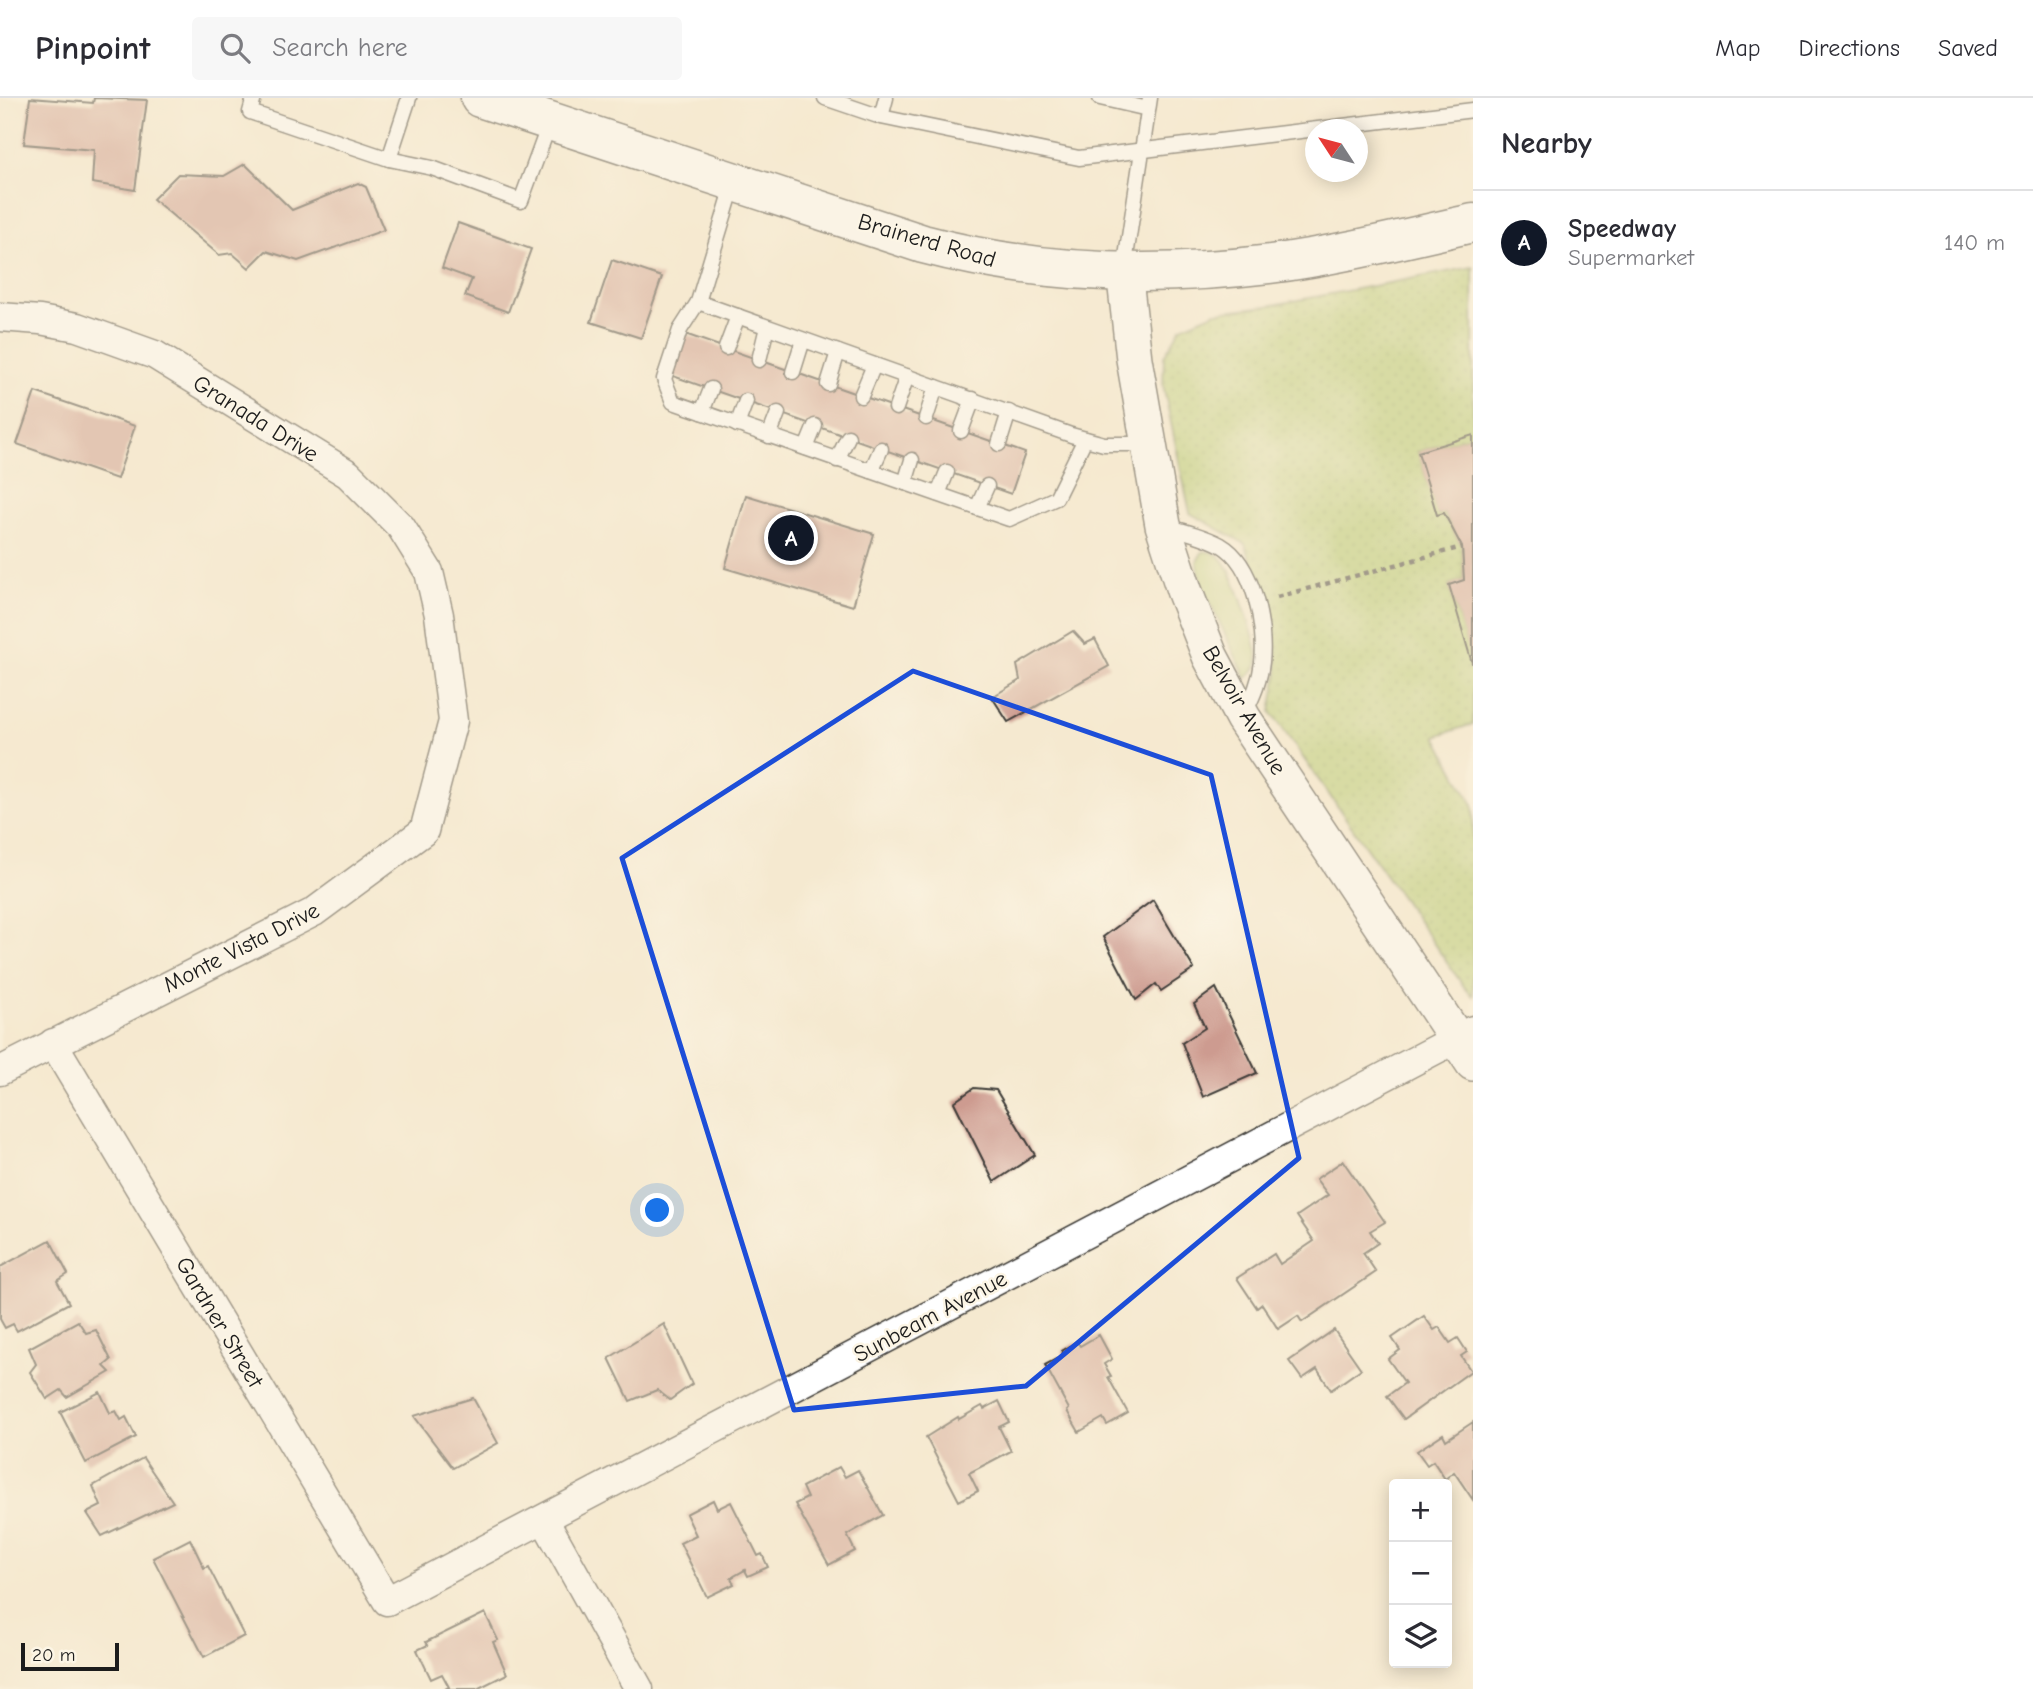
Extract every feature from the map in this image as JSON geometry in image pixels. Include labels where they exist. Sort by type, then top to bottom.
[{"type":"main road","name":"Brainerd Road","points":[[480,98],[923,244],[973,257],[1024,265],[1074,270],[1176,271],[1273,264],[1364,248],[1473,223]]},
{"type":"street","name":"Belvoir Avenue","points":[[1125,270],[1134,359],[1163,525],[1184,590],[1210,656],[1243,718],[1468,1044]]},
{"type":"street","name":"Granada Drive","points":[[0,317],[40,320],[77,327],[155,355],[348,474],[401,527],[429,572],[439,615]]},
{"type":"street","name":"Monte Vista Drive","points":[[0,1071],[314,912],[424,831],[453,721],[439,615]]},
{"type":"street","name":"Gardner Street","points":[[53,1043],[387,1601]]},
{"type":"street","name":"Sunbeam Avenue","points":[[387,1601],[1468,1044]]},
{"type":"street","points":[[544,1519],[639,1689]]},
{"type":"lane","points":[[254,98],[250,112],[389,159],[432,168],[521,201],[550,121]]},
{"type":"lane","points":[[389,159],[409,98]]},
{"type":"lane","points":[[825,98],[881,117],[1079,158],[1473,110]]},
{"type":"lane","points":[[881,117],[886,98]]},
{"type":"lane","points":[[1100,98],[1149,103],[1125,270]]},
{"type":"lane","points":[[735,180],[698,302],[680,330],[664,379],[673,402],[1009,519],[1056,498],[1085,439]]},
{"type":"lane","points":[[698,302],[1085,439],[1104,444],[1150,444]]},
{"type":"lane","points":[[726,348],[738,316]]},
{"type":"lane","points":[[759,360],[767,327]]},
{"type":"lane","points":[[793,372],[803,340]]},
{"type":"lane","points":[[828,384],[838,352]]},
{"type":"lane","points":[[861,396],[874,365]]},
{"type":"lane","points":[[896,408],[907,376]]},
{"type":"lane","points":[[926,418],[936,387]]},
{"type":"lane","points":[[702,412],[711,389]]},
{"type":"lane","points":[[961,430],[973,400]]},
{"type":"lane","points":[[737,425],[746,401]]},
{"type":"lane","points":[[999,444],[1009,412]]},
{"type":"lane","points":[[769,436],[778,413]]},
{"type":"lane","points":[[806,448],[815,426]]},
{"type":"lane","points":[[837,460],[848,437]]},
{"type":"lane","points":[[871,471],[881,449]]},
{"type":"lane","points":[[905,483],[912,460]]},
{"type":"lane","points":[[938,494],[947,472]]},
{"type":"lane","points":[[978,508],[987,486]]},
{"type":"lane","points":[[1163,525],[1222,546],[1242,567],[1261,618],[1262,660],[1257,687],[1243,718]]},
{"type":"path","points":[[1256,603],[1462,547]]},
{"type":"highlighted area","points":[[913,671],[1211,775],[1299,1158],[1026,1386],[794,1410],[622,858]]},
{"type":"green space","points":[[1473,267],[1473,435],[1418,452],[1438,515],[1444,513],[1462,547],[1464,580],[1449,585],[1473,664],[1473,724],[1436,736],[1473,805],[1473,996],[1271,712],[1278,672],[1270,614],[1245,544],[1190,513],[1163,385],[1164,356],[1181,327],[1216,312],[1267,306]]},
{"type":"green space","points":[[1203,551],[1219,556],[1228,567],[1246,612],[1255,645],[1257,665],[1246,678],[1201,584],[1197,561]]},
{"type":"building","points":[[30,98],[93,103],[94,98],[147,100],[135,190],[92,183],[94,150],[24,144]]},
{"type":"building","points":[[245,164],[292,210],[358,183],[366,187],[384,230],[298,261],[266,251],[249,268],[232,253],[219,255],[153,199],[178,174],[224,176]]},
{"type":"building","points":[[458,223],[531,249],[508,312],[465,296],[472,279],[442,268]]},
{"type":"building","points":[[612,260],[662,277],[641,338],[591,322]]},
{"type":"building","points":[[685,334],[1025,453],[1011,494],[670,375]]},
{"type":"building","points":[[35,392],[135,426],[117,479],[17,444]]},
{"type":"building","points":[[1473,435],[1472,663],[1449,585],[1464,580],[1462,547],[1444,513],[1437,515],[1418,452]]},
{"type":"building","points":[[746,495],[874,534],[853,606],[725,568]]},
{"type":"building","points":[[1073,631],[1085,644],[1095,639],[1109,666],[1008,722],[992,697],[1020,680],[1017,665]]},
{"type":"building","points":[[1153,900],[1194,969],[1161,991],[1156,984],[1136,1000],[1103,937]]},
{"type":"building","points":[[1216,988],[1257,1073],[1203,1097],[1182,1043],[1205,1028],[1194,1004]]},
{"type":"building","points":[[974,1088],[996,1090],[1035,1155],[994,1182],[954,1102]]},
{"type":"building","points":[[1343,1161],[1385,1222],[1370,1231],[1378,1243],[1363,1253],[1376,1272],[1302,1322],[1298,1316],[1278,1329],[1262,1304],[1257,1308],[1237,1278],[1274,1254],[1280,1264],[1314,1241],[1297,1216],[1328,1195],[1316,1179]]},
{"type":"building","points":[[50,1240],[68,1274],[57,1281],[69,1303],[17,1331],[13,1324],[5,1328],[0,1319],[0,1267]]},
{"type":"building","points":[[1424,1316],[1434,1330],[1439,1327],[1450,1343],[1458,1338],[1467,1352],[1461,1356],[1471,1371],[1404,1419],[1387,1396],[1405,1383],[1388,1359],[1400,1350],[1392,1338]]},
{"type":"building","points":[[78,1321],[86,1333],[96,1330],[111,1360],[104,1366],[110,1372],[67,1397],[61,1390],[47,1399],[30,1372],[36,1364],[29,1348]]},
{"type":"building","points":[[664,1324],[692,1384],[670,1400],[657,1390],[630,1401],[609,1358]]},
{"type":"building","points":[[1334,1330],[1361,1369],[1331,1390],[1317,1369],[1302,1379],[1289,1361]]},
{"type":"building","points":[[1099,1335],[1112,1359],[1104,1364],[1111,1376],[1108,1377],[1128,1413],[1107,1425],[1103,1418],[1079,1432],[1045,1365],[1064,1355],[1062,1351],[1077,1342],[1080,1346]]},
{"type":"building","points":[[100,1392],[110,1413],[116,1411],[121,1420],[126,1417],[136,1437],[86,1463],[60,1412]]},
{"type":"building","points":[[473,1398],[498,1443],[453,1468],[414,1416]]},
{"type":"building","points":[[999,1401],[1009,1422],[999,1427],[1011,1451],[969,1473],[978,1491],[959,1501],[926,1437],[958,1417],[959,1419],[982,1406],[984,1409]]},
{"type":"building","points":[[1473,1422],[1473,1500],[1454,1472],[1445,1479],[1433,1461],[1427,1465],[1417,1451],[1443,1434],[1446,1440]]},
{"type":"building","points":[[143,1458],[173,1502],[102,1536],[87,1513],[101,1506],[93,1486]]},
{"type":"building","points":[[839,1467],[845,1477],[858,1470],[883,1515],[847,1535],[855,1551],[829,1565],[795,1504],[807,1498],[802,1487]]},
{"type":"building","points":[[713,1500],[717,1509],[731,1502],[758,1556],[762,1554],[768,1567],[748,1576],[745,1570],[731,1578],[734,1584],[707,1597],[680,1543],[696,1535],[686,1514]]},
{"type":"building","points":[[190,1539],[204,1568],[208,1566],[244,1636],[204,1657],[153,1558]]},
{"type":"building","points":[[485,1613],[498,1640],[493,1642],[507,1674],[477,1689],[445,1689],[449,1687],[442,1674],[431,1679],[417,1650],[428,1645],[426,1642]]},
{"type":"place","name":"Speedway","points":[[791,538]]}]
